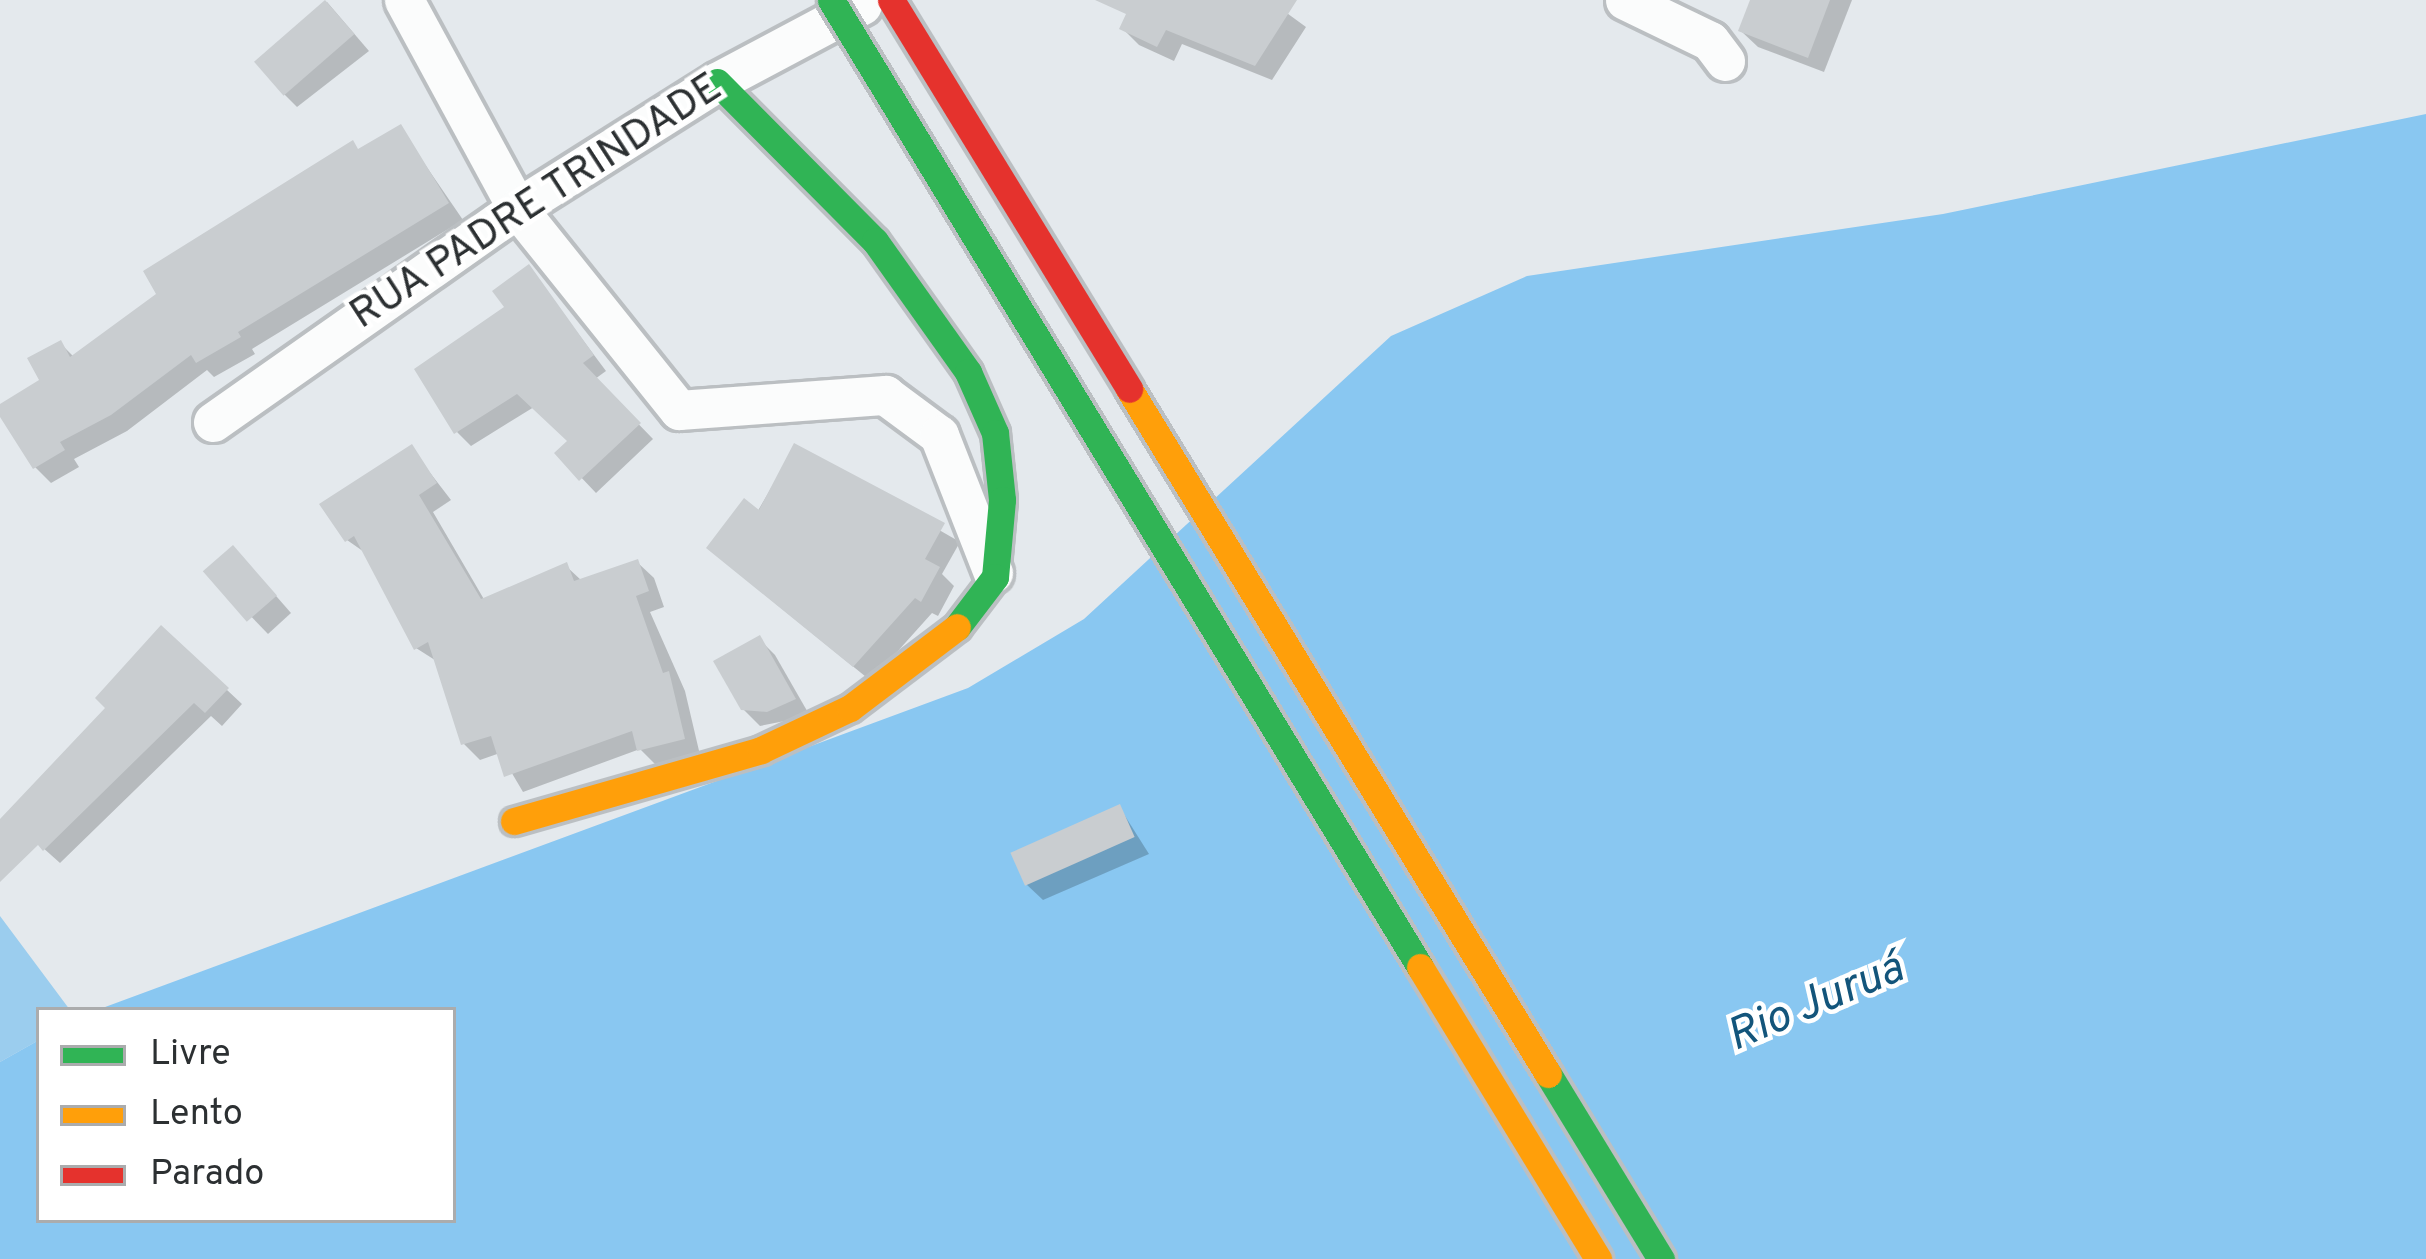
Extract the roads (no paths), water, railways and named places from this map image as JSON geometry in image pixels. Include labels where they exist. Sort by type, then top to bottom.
[{"type":"main road","points":[[831,0],[1598,1259]]},
{"type":"main road","points":[[891,0],[1661,1259]]},
{"type":"main road","points":[[514,821],[761,750],[850,708],[953,633],[995,577],[1002,500],[995,433],[968,372],[875,241],[717,82]]},
{"type":"street","points":[[404,0],[517,208],[680,410],[784,397],[885,395],[939,435],[995,577]]},
{"type":"street","name":"RUA PADRE TRINDADE","points":[[213,422],[517,208],[717,82],[872,0]]},
{"type":"street","points":[[1625,0],[1710,41],[1725,62]]},
{"type":"water","name":"Rio Juruá","points":[[2426,114],[2426,1259],[0,1259],[0,1062],[36,1042],[36,1223],[456,1223],[456,1007],[105,1007],[968,688],[1084,619],[1391,336],[1527,276],[1943,214]]}]
